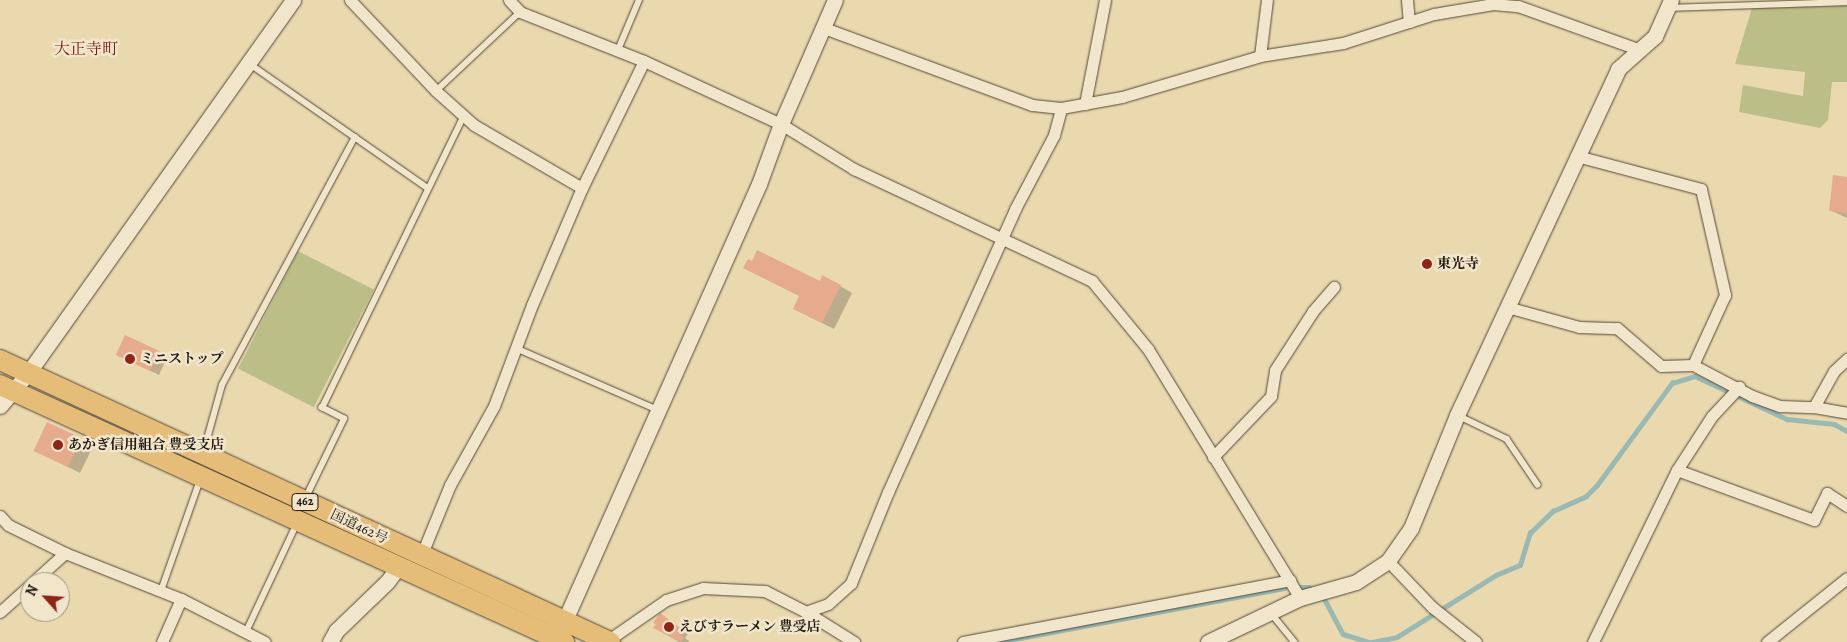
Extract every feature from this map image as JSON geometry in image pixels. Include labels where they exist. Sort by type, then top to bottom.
[{"type":"highway","name":"国道462号","points":[[0,360],[203,454],[399,566],[560,636],[608,641]]},
{"type":"highway","name":"国道462号","points":[[4,394],[202,474],[421,556],[560,636]]},
{"type":"street","points":[[4,394],[28,373],[293,0]]},
{"type":"street","points":[[350,0],[436,91],[464,116],[582,188]]},
{"type":"street","points":[[509,0],[520,12],[644,61],[781,124],[854,169],[1003,241],[1092,281],[1148,349],[1300,598]]},
{"type":"street","points":[[560,636],[759,184],[781,124],[835,0]]},
{"type":"street","points":[[1085,104],[1105,0]]},
{"type":"street","points":[[1260,56],[1267,0]]},
{"type":"street","points":[[1406,0],[1409,22]]},
{"type":"street","points":[[824,28],[1032,105],[1061,108],[1122,97],[1260,56],[1344,43],[1473,4],[1518,6],[1640,50]]},
{"type":"street","points":[[1208,642],[1300,598],[1356,582],[1388,561],[1411,528],[1457,415],[1618,69],[1655,36],[1670,4]]},
{"type":"street","points":[[421,556],[450,485],[494,406],[582,188],[644,61]]},
{"type":"street","points":[[806,612],[828,604],[851,583],[888,492],[1003,241],[1015,209],[1054,135],[1061,108]]},
{"type":"street","points":[[1577,156],[1701,189],[1724,295],[1693,365]]},
{"type":"street","points":[[1213,457],[1271,396],[1275,370],[1313,311],[1334,286]]},
{"type":"street","points":[[1507,308],[1579,327],[1617,328],[1661,366],[1693,365],[1740,387],[1752,396],[1780,406],[1814,407],[1847,413]]},
{"type":"street","points":[[1814,407],[1834,371],[1847,359]]},
{"type":"street","points":[[1593,642],[1677,470],[1712,416],[1740,387]]},
{"type":"street","points":[[1677,470],[1814,520],[1827,493],[1847,506]]},
{"type":"street","points":[[0,516],[8,525],[65,553],[161,591],[264,642]]},
{"type":"street","points":[[44,572],[65,553]]},
{"type":"street","points":[[1388,561],[1432,606],[1471,641]]},
{"type":"street","points":[[330,642],[336,631],[387,582],[399,566]]},
{"type":"street","points":[[1767,642],[1847,578]]},
{"type":"street","points":[[963,642],[1290,580]]},
{"type":"street","points":[[608,641],[666,600],[703,588],[765,591],[806,612],[854,642]]},
{"type":"street","points":[[0,612],[20,594]]},
{"type":"street","points":[[162,642],[181,600]]},
{"type":"lane","points":[[618,50],[639,0]]},
{"type":"lane","points":[[1670,4],[1847,2]]},
{"type":"lane","points":[[436,91],[520,12]]},
{"type":"lane","points":[[248,63],[428,188]]},
{"type":"lane","points":[[246,632],[344,419],[322,408],[464,116]]},
{"type":"lane","points":[[203,454],[222,385],[355,137]]},
{"type":"lane","points":[[516,348],[658,410]]},
{"type":"lane","points":[[1457,415],[1507,439],[1538,485]]},
{"type":"lane","points":[[161,591],[202,474]]},
{"type":"lane","points":[[1270,612],[1294,642]]},
{"type":"green space","points":[[1847,5],[1847,82],[1832,82],[1828,120],[1820,128],[1739,112],[1743,85],[1803,96],[1805,72],[1735,64],[1752,8]]},
{"type":"green space","points":[[298,251],[374,290],[314,407],[238,369]]},
{"type":"building","points":[[1833,175],[1847,177],[1847,213],[1829,211]]},
{"type":"building","points":[[757,250],[820,281],[822,275],[841,285],[822,323],[793,309],[799,296],[743,268],[748,259],[752,261]]},
{"type":"building","points":[[125,335],[159,351],[150,371],[116,355]]},
{"type":"building","points":[[47,422],[81,438],[68,467],[33,451]]},
{"type":"building","points":[[660,613],[681,629],[678,632],[684,638],[681,642],[653,628],[656,624],[653,623]]},
{"type":"waterway","points":[[1372,642],[1397,637],[1496,575],[1520,565],[1530,533],[1553,511],[1586,496],[1597,485],[1672,383],[1695,376],[1787,419],[1834,424],[1847,431]]},
{"type":"waterway","points":[[1298,587],[1310,587]]},
{"type":"waterway","points":[[999,642],[1284,588]]},
{"type":"waterway","points":[[1325,600],[1343,634],[1369,642]]},
{"type":"place","name":"東光寺","points":[[1427,264]]},
{"type":"place","name":"ミニストップ","points":[[130,359]]},
{"type":"place","name":"あかぎ信用組合 豊受支店","points":[[58,445]]},
{"type":"place","name":"えびすラーメン 豊受店","points":[[669,627]]},
{"type":"district","name":"大正寺町","points":[[86,49]]}]
